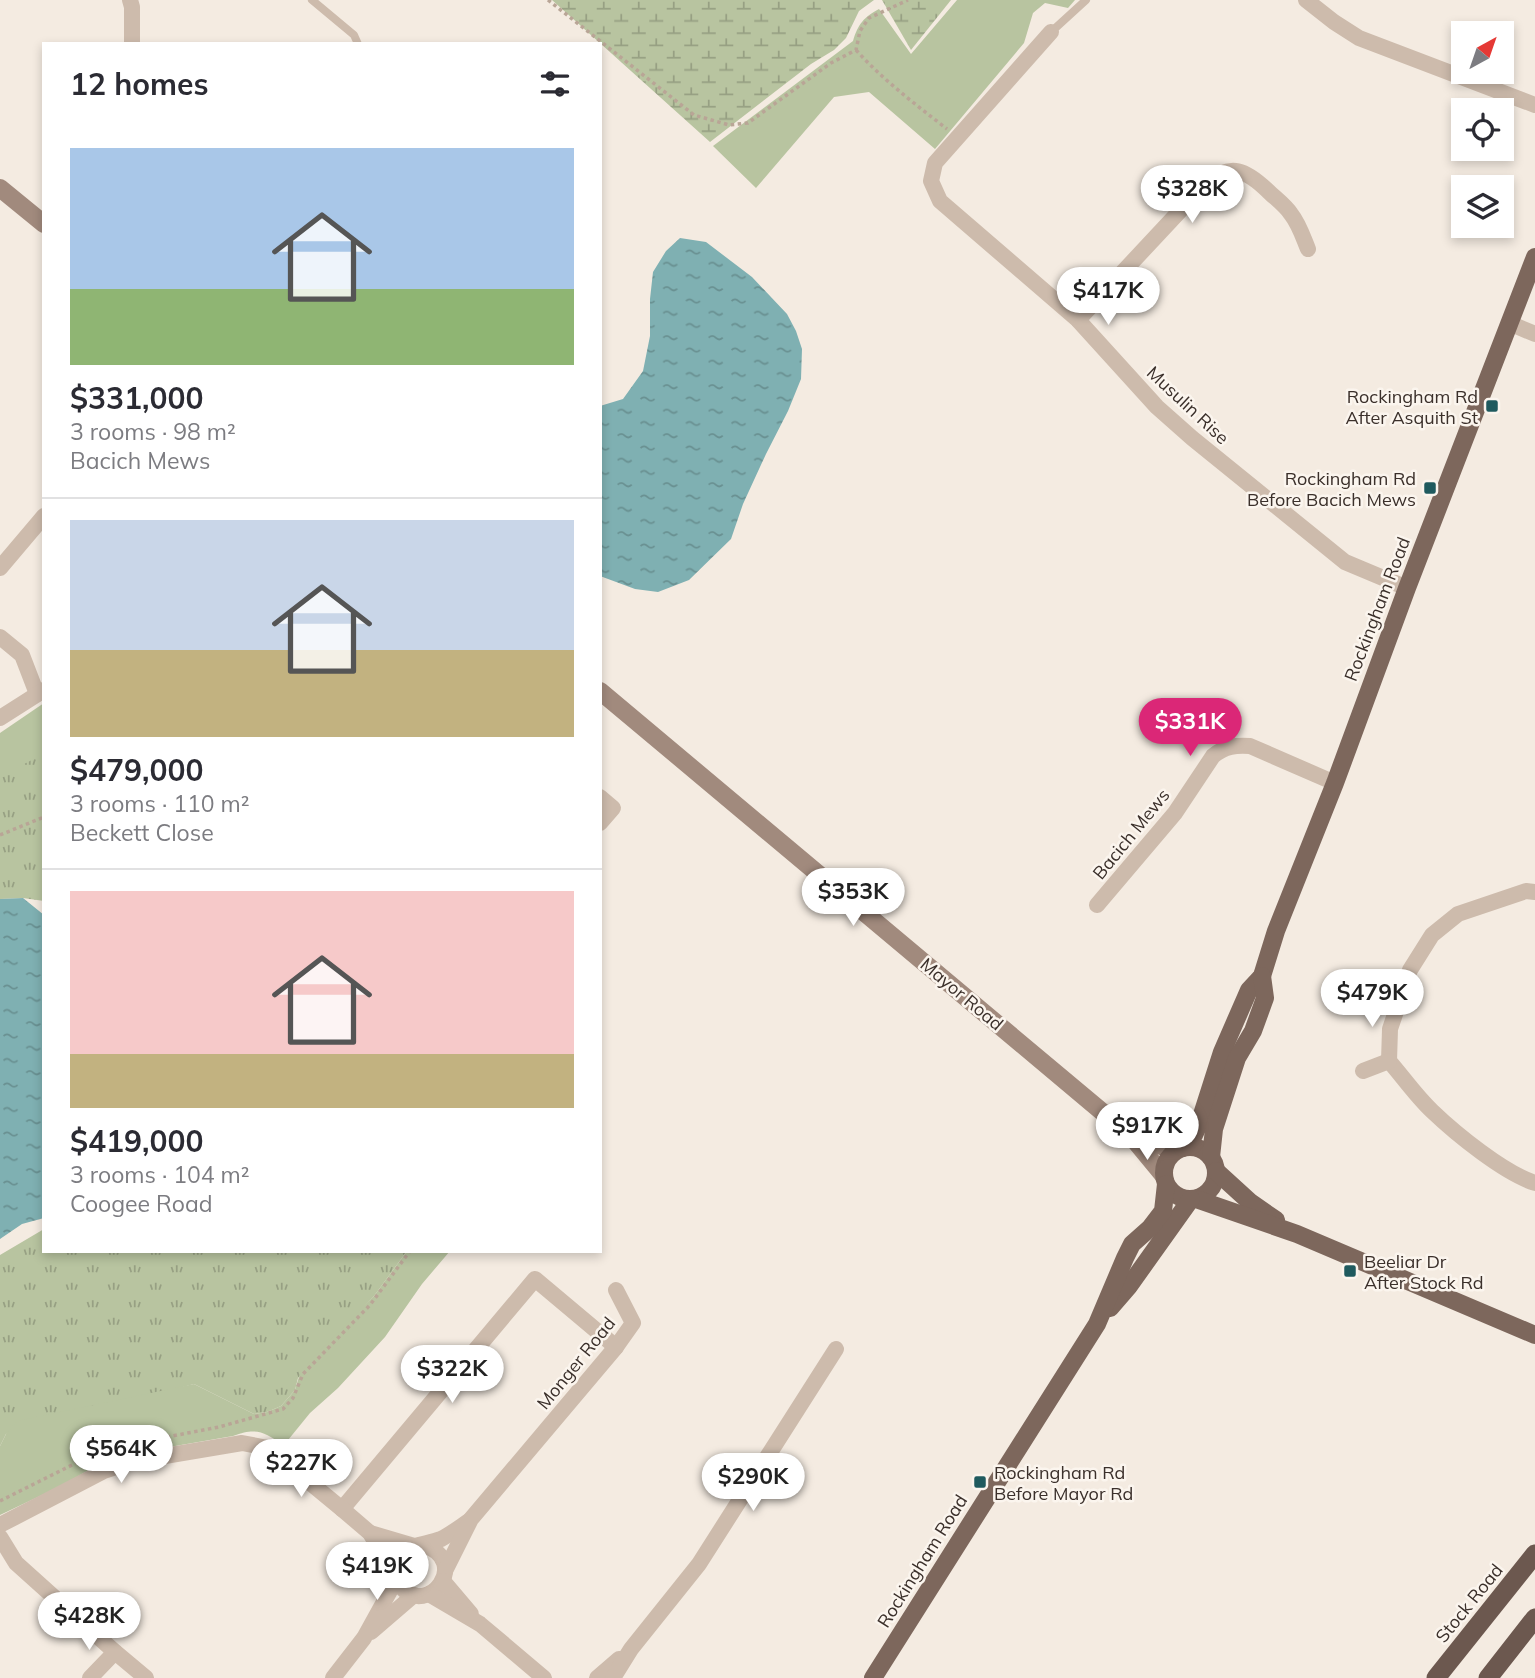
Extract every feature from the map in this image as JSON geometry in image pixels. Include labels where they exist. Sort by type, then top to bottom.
[{"type":"highway","name":"Stock Road","points":[[1436,1678],[1535,1554]]},
{"type":"highway","points":[[1488,1678],[1535,1618]]},
{"type":"main road","points":[[0,188],[42,222]]},
{"type":"main road","name":"Rockingham Road","points":[[1213,1164],[1214,1129],[1237,1058],[1253,1031],[1265,998],[1262,976],[1276,931],[1535,257]]},
{"type":"main road","name":"Mayor Road","points":[[602,693],[1131,1136],[1165,1180]]},
{"type":"main road","name":"Rockingham Road","points":[[1179,1149],[1194,1135],[1222,1052],[1249,990],[1262,976]]},
{"type":"main road","name":"Mayor Road","points":[[1131,1136],[1179,1149]]},
{"type":"main road","points":[[1297,1234],[1250,1202],[1198,1148],[1179,1149],[1166,1162],[1165,1180],[1178,1196],[1297,1234],[1535,1335]]},
{"type":"main road","points":[[1194,1199],[1205,1194],[1215,1180],[1213,1164]]},
{"type":"main road","name":"Rockingham Road","points":[[1097,1324],[1132,1244],[1163,1211],[1165,1180]]},
{"type":"main road","name":"Rockingham Road","points":[[873,1678],[1097,1324],[1194,1199]]},
{"type":"street","points":[[130,0],[132,42]]},
{"type":"street","points":[[1306,0],[1359,37],[1535,105]]},
{"type":"street","name":"Musulin Rise","points":[[1051,32],[935,163],[931,181],[940,201],[1078,320],[1157,407],[1212,455],[1345,562],[1407,588]]},
{"type":"street","points":[[1078,320],[1216,174],[1229,170],[1252,177],[1291,213],[1308,249]]},
{"type":"street","points":[[1510,323],[1535,334]]},
{"type":"street","points":[[0,568],[42,518]]},
{"type":"street","points":[[0,637],[22,655],[40,692],[0,719]]},
{"type":"street","name":"Bacich Mews","points":[[1097,905],[1175,813],[1213,756],[1221,750],[1250,746],[1335,783]]},
{"type":"street","points":[[602,799],[613,808],[602,821]]},
{"type":"street","points":[[1535,892],[1525,891],[1458,914],[1432,935],[1410,970],[1391,1029],[1389,1061],[1431,1110],[1485,1155],[1535,1183]]},
{"type":"street","points":[[1363,1071],[1389,1061]]},
{"type":"street","points":[[342,1509],[535,1279],[616,1347]]},
{"type":"street","name":"Monger Road","points":[[444,1576],[471,1520],[616,1347],[633,1323],[616,1290]]},
{"type":"street","points":[[613,1678],[631,1648],[698,1564],[836,1349]]},
{"type":"street","points":[[0,1525],[104,1471],[124,1464],[242,1443],[268,1448],[370,1533],[406,1592],[421,1595],[480,1624]]},
{"type":"street","name":"Monger Road","points":[[418,1546],[443,1538],[471,1520]]},
{"type":"street","points":[[364,1638],[421,1595],[438,1588],[444,1576],[444,1562],[432,1548],[370,1533]]},
{"type":"street","points":[[0,1537],[16,1563],[146,1678]]},
{"type":"street","points":[[333,1678],[364,1638],[395,1576],[398,1556],[405,1550],[418,1546]]},
{"type":"street","points":[[444,1576],[480,1624],[544,1678]]},
{"type":"street","points":[[597,1678],[631,1648]]},
{"type":"street","points":[[90,1678],[115,1652]]},
{"type":"lane","points":[[312,0],[354,35],[357,42]]},
{"type":"lane","name":"Musulin Rise","points":[[1051,32],[1086,0]]},
{"type":"path","points":[[548,0],[601,42]]},
{"type":"path","points":[[856,50],[860,31],[869,19],[908,0]]},
{"type":"path","points":[[602,43],[694,115],[729,125],[748,123],[831,63],[856,50]]},
{"type":"path","points":[[856,50],[906,97],[958,137]]},
{"type":"path","points":[[0,835],[42,818]]},
{"type":"path","points":[[0,1502],[102,1450],[219,1427],[283,1409],[293,1398],[303,1374],[370,1305],[409,1253]]},
{"type":"green space","points":[[552,0],[874,0],[859,11],[846,38],[834,50],[811,64],[710,142],[602,45],[602,42],[599,42]]},
{"type":"green space","points":[[882,0],[951,0],[911,50]]},
{"type":"green space","points":[[957,0],[1075,0],[1068,8],[1045,3],[1033,13],[1024,43],[935,149],[869,92],[834,97],[756,188],[713,146],[853,41],[862,22],[879,9],[911,54]]},
{"type":"green space","points":[[42,704],[42,755],[0,776],[0,733]]},
{"type":"green space","points":[[42,752],[42,901],[0,899],[0,771]]},
{"type":"green space","points":[[42,1230],[42,1253],[406,1253],[374,1296],[298,1378],[295,1390],[281,1406],[254,1414],[194,1384],[6,1434],[0,1446],[0,1255]]},
{"type":"green space","points":[[406,1253],[448,1253],[422,1284],[385,1337],[338,1388],[310,1413],[284,1445],[254,1431],[123,1455],[101,1463],[61,1486],[0,1515],[0,1446],[17,1421],[194,1384],[254,1414],[267,1412],[281,1406],[295,1390],[301,1370],[374,1296]]},
{"type":"water","points":[[680,238],[706,242],[752,277],[787,314],[802,349],[801,379],[743,504],[731,539],[689,580],[658,592],[635,589],[602,577],[602,405],[623,399],[643,371],[650,336],[653,272],[666,251]]},
{"type":"water","points":[[23,898],[42,913],[42,1219],[22,1224],[0,1239],[0,899]]},
{"type":"place","name":"Rockingham Rd After Asquith St","points":[[1492,406]]},
{"type":"place","name":"Rockingham Rd Before Bacich Mews","points":[[1430,488]]},
{"type":"place","name":"Beeliar Dr After Stock Rd","points":[[1350,1271]]},
{"type":"place","name":"Rockingham Rd Before Mayor Rd","points":[[980,1482]]}]
